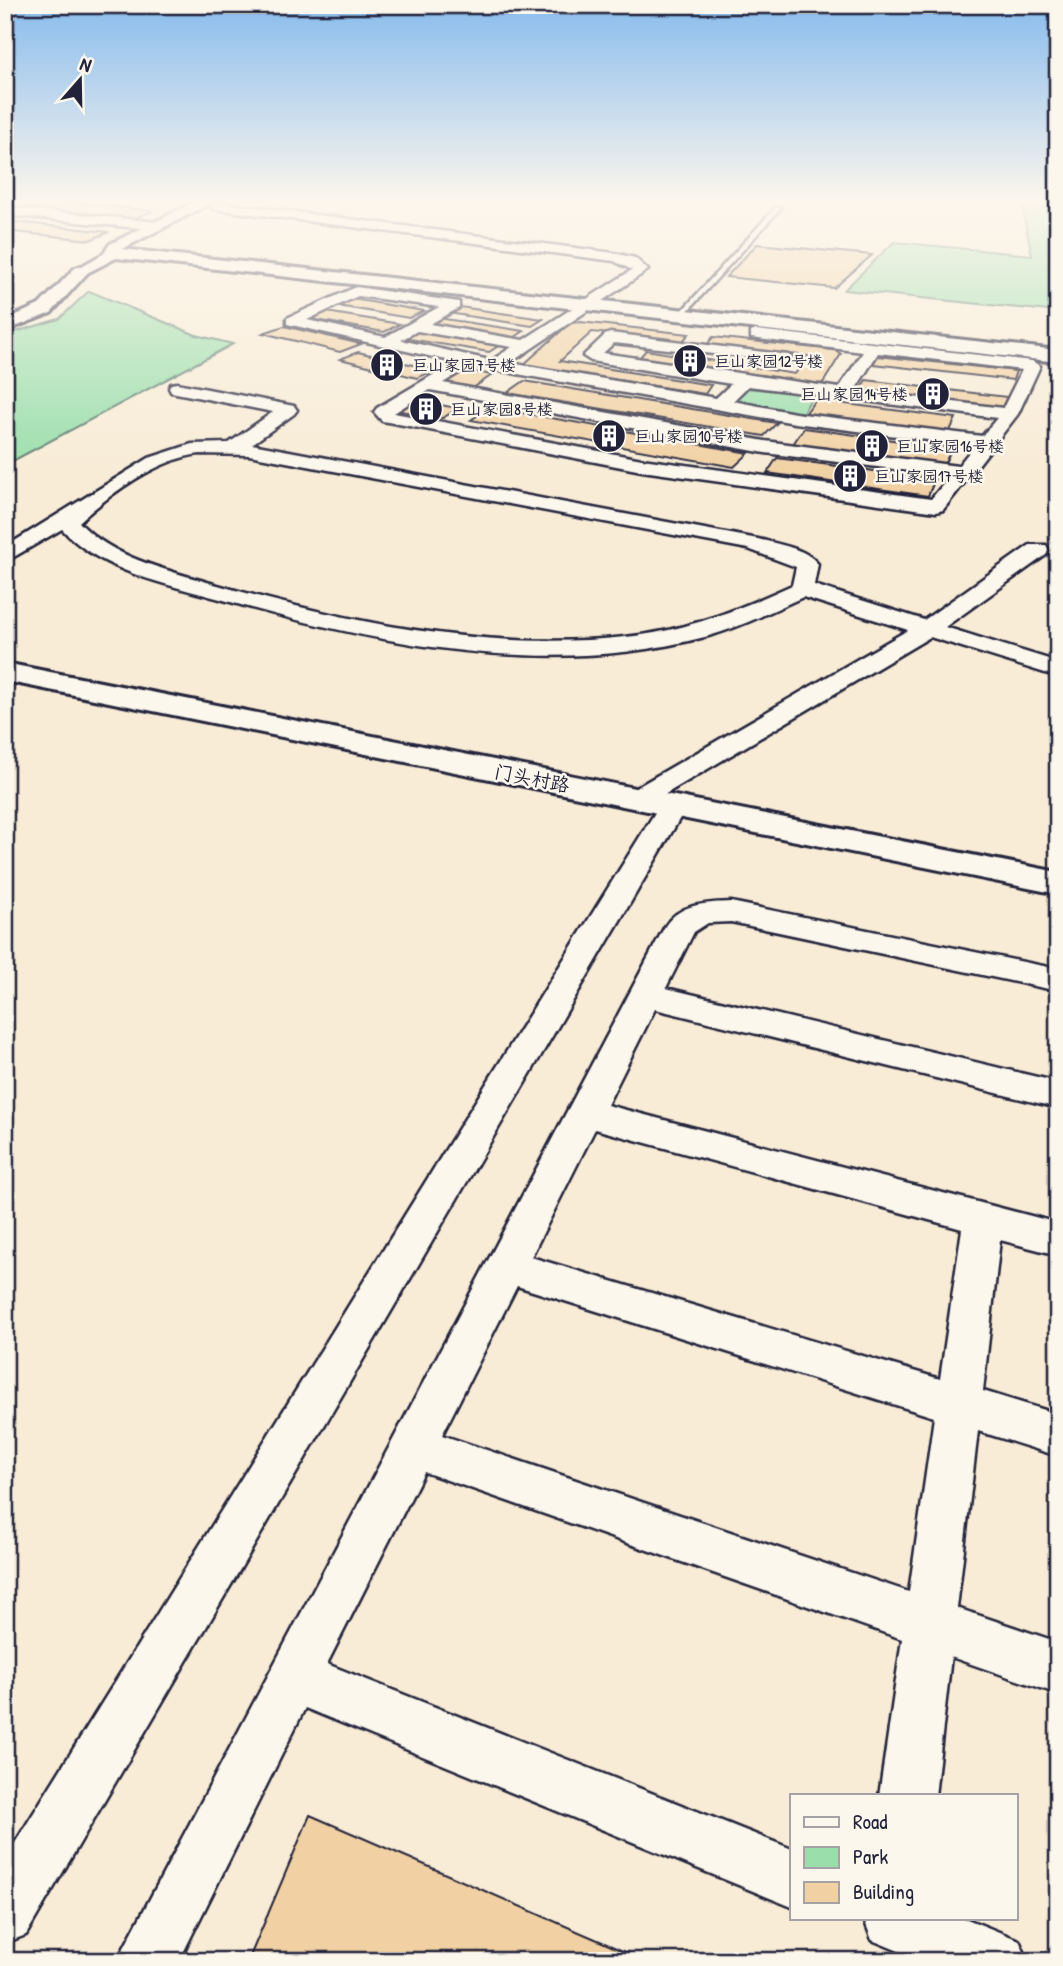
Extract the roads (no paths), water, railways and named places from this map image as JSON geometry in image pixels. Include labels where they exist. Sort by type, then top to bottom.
[{"type":"street","points":[[5,326],[45,309],[59,294]]},
{"type":"street","points":[[350,294],[292,321],[469,360],[795,418],[987,442]]},
{"type":"street","points":[[377,294],[454,304],[388,341]]},
{"type":"street","points":[[500,294],[1058,356]]},
{"type":"street","points":[[495,365],[603,294]]},
{"type":"street","points":[[322,307],[346,311]]},
{"type":"street","points":[[437,314],[462,317]]},
{"type":"street","points":[[469,360],[383,412],[387,417],[642,465],[936,506],[1009,414],[1016,387],[1032,366],[572,315]]},
{"type":"street","points":[[395,319],[527,345]]},
{"type":"street","points":[[524,327],[548,331]]},
{"type":"street","points":[[692,348],[709,330]]},
{"type":"street","points":[[788,360],[610,338],[591,356],[744,381],[1009,414]]},
{"type":"street","points":[[844,393],[867,369],[873,348]]},
{"type":"street","points":[[720,404],[744,381]]},
{"type":"street","points":[[428,385],[765,446],[963,472]]},
{"type":"street","points":[[177,388],[288,410],[233,449]]},
{"type":"street","points":[[765,446],[795,418]]},
{"type":"street","points":[[5,556],[164,457],[186,450],[233,449],[751,543],[783,552],[807,564],[802,589]]},
{"type":"street","points":[[80,509],[67,522],[74,531],[96,547],[176,579],[362,629],[468,644],[558,647],[629,643],[684,635],[729,622],[802,589],[1058,670]]},
{"type":"street","points":[[5,1914],[655,803],[928,629],[1038,550]]},
{"type":"street","name":"门头村路","points":[[5,672],[1058,883]]},
{"type":"street","points":[[147,1961],[681,926],[701,913],[731,912],[1058,980]]},
{"type":"street","points":[[646,995],[1058,1095]]},
{"type":"street","points":[[585,1113],[1058,1239]]},
{"type":"street","points":[[907,1794],[983,1219]]},
{"type":"street","points":[[506,1266],[1058,1435]]},
{"type":"street","points":[[412,1447],[1058,1668]]},
{"type":"street","points":[[293,1677],[790,1877]]},
{"type":"street","points":[[896,1920],[998,1961]]},
{"type":"lane","points":[[682,314],[700,294]]},
{"type":"place","name":"巨山家园12号楼","points":[[690,361]]},
{"type":"place","name":"巨山家园7号楼","points":[[387,365]]},
{"type":"place","name":"巨山家园14号楼","points":[[933,394]]},
{"type":"place","name":"巨山家园8号楼","points":[[426,409]]},
{"type":"place","name":"巨山家园10号楼","points":[[609,436]]},
{"type":"place","name":"巨山家园16号楼","points":[[872,446]]},
{"type":"place","name":"巨山家园17号楼","points":[[850,476]]}]
